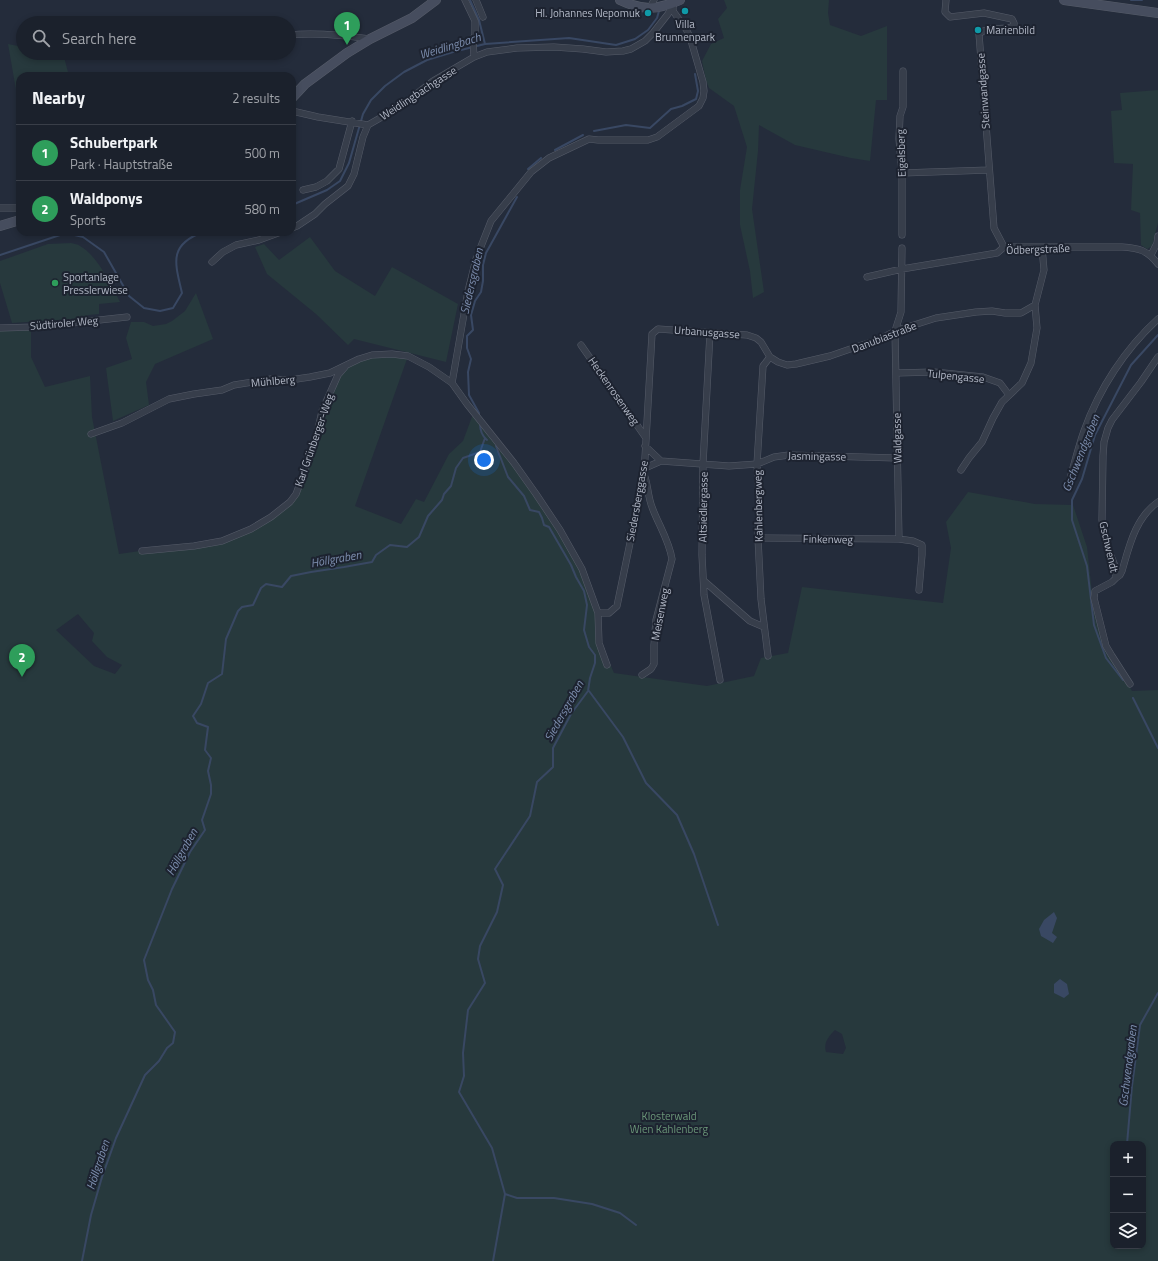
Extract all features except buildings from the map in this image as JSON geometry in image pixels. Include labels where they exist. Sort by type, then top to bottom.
[{"type":"main road","points":[[296,94],[305,84],[346,53],[370,39],[406,22],[419,14],[436,0]]},
{"type":"main road","points":[[620,0],[638,7],[674,2]]},
{"type":"main road","points":[[1064,0],[1158,13]]},
{"type":"main road","points":[[0,226],[16,221]]},
{"type":"street","points":[[465,0],[475,21],[475,34],[473,42],[474,54]]},
{"type":"street","points":[[476,0],[483,17]]},
{"type":"street","name":"Steinwandgasse","points":[[946,0],[945,12],[950,17],[984,13],[1012,19],[1014,22],[1014,26],[1010,28],[985,29],[979,34],[994,228],[1004,247]]},
{"type":"street","points":[[607,665],[599,643],[598,613],[582,569],[560,530],[514,463],[466,404],[452,383],[467,298],[476,259],[491,222],[531,172],[549,158],[589,139],[648,140],[657,137],[699,106],[703,98],[704,91],[702,82],[690,37],[673,11],[674,2]]},
{"type":"street","name":"Weidlingbachgasse","points":[[296,226],[315,214],[348,186],[354,174],[366,124],[401,106],[433,81],[462,65],[474,54],[517,48],[554,47],[606,52],[623,51],[639,45],[649,38],[664,20],[674,2]]},
{"type":"street","points":[[296,34],[306,33],[355,36],[370,39]]},
{"type":"street","points":[[455,45],[473,42]]},
{"type":"street","name":"Eigelsberg","points":[[902,235],[902,173],[899,131],[900,116],[903,107],[904,71]]},
{"type":"street","points":[[296,112],[318,117],[366,124]]},
{"type":"street","points":[[303,190],[316,187],[327,181],[339,169],[354,122]]},
{"type":"street","points":[[902,173],[989,170]]},
{"type":"street","points":[[0,208],[16,208]]},
{"type":"street","points":[[212,262],[224,252],[236,245],[270,236]]},
{"type":"street","points":[[1158,236],[1151,255],[1158,264]]},
{"type":"street","name":"Ödbergstraße","points":[[867,276],[997,253],[1004,247],[1122,247],[1137,248],[1151,255]]},
{"type":"street","points":[[902,248],[902,269]]},
{"type":"street","points":[[961,470],[982,442],[1002,402],[1022,383],[1031,363],[1038,328],[1035,305],[1044,270],[1042,248]]},
{"type":"street","name":"Waldgasse","points":[[899,540],[895,330],[901,312],[902,269]]},
{"type":"street","name":"Danubiastraße","points":[[770,357],[787,365],[796,364],[856,348],[878,340],[895,330],[936,318],[976,312],[1021,313],[1035,305]]},
{"type":"street","name":"Südtiroler Weg","points":[[0,328],[35,327],[127,317]]},
{"type":"street","points":[[1071,475],[1084,431],[1099,397],[1119,363],[1146,329],[1158,318]]},
{"type":"street","name":"Urbanusgasse","points":[[658,329],[747,335],[756,338],[761,342],[770,357]]},
{"type":"street","name":"Siedersberggasse","points":[[598,613],[609,613],[617,606],[644,472],[645,446],[648,428],[652,334],[658,329]]},
{"type":"street","name":"Altsiedlergasse","points":[[710,333],[703,464],[702,555],[704,595],[720,680]]},
{"type":"street","name":"Heckenrosenweg","points":[[581,345],[646,438]]},
{"type":"street","name":"Mühlberg","points":[[92,434],[122,423],[169,399],[222,390],[234,385],[271,379],[290,380],[330,373],[359,359],[372,355],[392,354],[408,356],[429,367],[452,383]]},
{"type":"street","name":"Kahlenbergweg","points":[[768,656],[761,599],[757,464],[763,366],[770,357]]},
{"type":"street","name":"Gschwendt","points":[[1130,684],[1106,646],[1094,598],[1095,591],[1116,578],[1116,571],[1106,543],[1102,520],[1104,442],[1112,420],[1158,357]]},
{"type":"street","name":"Karl Grünberger-Weg","points":[[142,551],[194,546],[222,541],[251,529],[271,518],[290,502],[296,494],[302,478],[316,438],[322,411],[338,375],[346,366]]},
{"type":"street","name":"Tulpengasse","points":[[896,373],[934,372],[983,377],[1000,383],[1009,395]]},
{"type":"street","points":[[645,446],[661,461]]},
{"type":"street","name":"Jasmingasse","points":[[644,472],[661,461],[729,466],[757,464],[774,457],[788,455],[897,458]]},
{"type":"street","name":"Meisenweg","points":[[642,675],[652,669],[654,664],[656,620],[672,559],[671,548],[659,526],[651,505],[644,472]]},
{"type":"street","points":[[1116,578],[1122,571],[1130,542],[1141,521],[1149,510],[1158,502]]},
{"type":"street","name":"Finkenweg","points":[[758,538],[899,540]]},
{"type":"street","points":[[899,540],[913,540],[922,545],[919,590]]},
{"type":"street","points":[[704,581],[750,621],[764,628]]},
{"type":"green space","points":[[724,0],[829,0],[828,13],[830,25],[861,36],[887,26],[887,100],[876,100],[870,161],[795,145],[759,125],[752,209],[764,292],[753,298],[750,271],[740,225],[740,190],[747,147],[734,106],[709,88],[702,61],[711,44],[724,38],[718,19],[727,8]]},
{"type":"green space","points":[[8,44],[16,46],[16,60],[65,60],[68,72],[16,72],[16,90]]},
{"type":"green space","points":[[1158,90],[1158,223],[1152,246],[1147,249],[1141,245],[1140,213],[1131,210],[1133,164],[1114,163],[1111,111],[1122,110],[1120,93]]},
{"type":"green space","points":[[310,237],[335,271],[375,296],[392,267],[458,304],[446,362],[354,339],[348,345],[316,314],[267,274],[255,247],[264,244],[279,260]]},
{"type":"green space","name":"Sportanlage Presslerwiese","points":[[71,243],[79,245],[86,250],[98,263],[120,302],[99,304],[99,314],[88,315],[88,318],[12,323],[0,283],[0,261],[48,244]]},
{"type":"green space","points":[[196,293],[213,339],[155,364],[146,382],[149,405],[113,421],[106,368],[132,359],[126,338],[131,322],[144,322],[153,326],[166,324],[185,311]]},
{"type":"green space","name":"Klosterwald Wien Kahlenberg","points":[[31,327],[31,357],[45,387],[90,376],[92,417],[119,554],[230,538],[271,517],[296,494],[322,411],[338,375],[359,359],[408,356],[355,506],[401,524],[416,499],[424,502],[449,454],[463,441],[473,414],[525,480],[581,569],[595,612],[601,643],[614,673],[707,686],[754,676],[761,658],[788,653],[802,587],[943,603],[951,548],[946,522],[968,492],[1035,504],[1073,505],[1087,547],[1092,593],[1114,661],[1132,691],[1158,690],[1158,1261],[0,1261],[0,328]],"holes":[[[78,614],[94,633],[92,641],[107,657],[122,665],[115,674],[94,666],[56,630]],[[835,1030],[842,1034],[846,1048],[843,1054],[826,1052],[826,1043]]]},
{"type":"water","points":[[1054,912],[1057,918],[1052,933],[1057,937],[1053,943],[1041,936],[1039,929],[1044,920]]},
{"type":"water","points":[[1060,979],[1067,984],[1069,994],[1064,998],[1054,993],[1054,984]]},
{"type":"waterway","points":[[470,0],[479,20],[485,44]]},
{"type":"waterway","name":"Weidlingbach","points":[[1131,0],[1142,0]]},
{"type":"waterway","name":"Weidlingbach","points":[[296,203],[327,190],[340,181],[349,163],[363,114],[371,100],[385,86],[404,72],[427,60],[485,44],[569,38],[616,45],[635,39],[648,30],[657,18],[659,11]]},
{"type":"waterway","name":"Siedersgraben","points":[[594,131],[626,125],[650,128],[671,109],[682,106],[696,99],[698,91],[695,74]]},
{"type":"waterway","name":"Siedersgraben","points":[[555,150],[583,135]]},
{"type":"waterway","name":"Siedersgraben","points":[[528,169],[541,158]]},
{"type":"waterway","name":"Siedersgraben","points":[[479,416],[479,413],[469,395],[468,372],[471,359],[467,348],[467,336],[473,330],[471,315],[475,301],[481,292],[483,265],[486,253],[517,197]]},
{"type":"waterway","name":"Weidlingbach","points":[[0,255],[57,236]]},
{"type":"waterway","name":"Weidlingbach","points":[[79,236],[83,237],[104,252],[129,296],[144,308],[160,311],[173,308],[182,293],[177,273],[177,256],[179,249],[184,243],[194,236]]},
{"type":"waterway","name":"Gschwendgraben","points":[[1123,680],[1106,658],[1094,625],[1087,566],[1072,520],[1072,500],[1082,479],[1095,435],[1131,365],[1158,335]]},
{"type":"waterway","name":"Siedersgraben","points":[[480,423],[480,428],[487,440]]},
{"type":"waterway","name":"Höllgraben","points":[[82,1261],[91,1215],[102,1177],[116,1138],[145,1075],[159,1061],[167,1048],[173,1043],[175,1032],[156,1005],[153,990],[148,980],[144,960],[172,889],[190,852],[205,830],[202,820],[211,794],[208,771],[211,758],[205,750],[208,727],[197,723],[193,716],[201,704],[208,683],[222,674],[226,639],[238,611],[242,607],[253,605],[261,588],[266,584],[282,587],[291,576],[372,562],[376,555],[390,545],[407,547],[419,537],[428,516],[442,500],[444,494],[451,486],[456,468],[463,458],[480,452],[485,438]]},
{"type":"waterway","name":"Siedersgraben","points":[[493,1261],[505,1194],[492,1148],[459,1092],[464,1076],[463,1053],[468,1010],[485,983],[478,959],[480,946],[497,912],[503,885],[495,869],[530,816],[537,782],[553,767],[553,748],[571,714],[588,691],[590,678],[595,663],[595,655],[589,647],[584,630],[587,605],[584,591],[549,527],[544,525],[539,512],[530,510],[524,496],[508,477],[496,446]]},
{"type":"waterway","points":[[589,691],[623,737],[646,783],[677,815],[694,854],[718,925]]},
{"type":"waterway","name":"Gschwendgraben","points":[[1133,698],[1158,748]]},
{"type":"waterway","name":"Gschwendgraben","points":[[1127,1141],[1132,1086],[1140,1025],[1158,993]]},
{"type":"waterway","points":[[505,1194],[517,1198],[554,1198],[592,1204],[620,1213],[636,1225]]},
{"type":"place","name":"Villa Brunnenpark","points":[[685,11]]},
{"type":"place","name":"Hl. Johannes Nepomuk","points":[[648,13]]},
{"type":"place","name":"Marienbild","points":[[978,30]]},
{"type":"place","name":"Schubertpark","points":[[347,45]]},
{"type":"place","name":"Sportanlage Presslerwiese","points":[[55,283]]},
{"type":"place","name":"Waldponys","points":[[22,677]]}]
